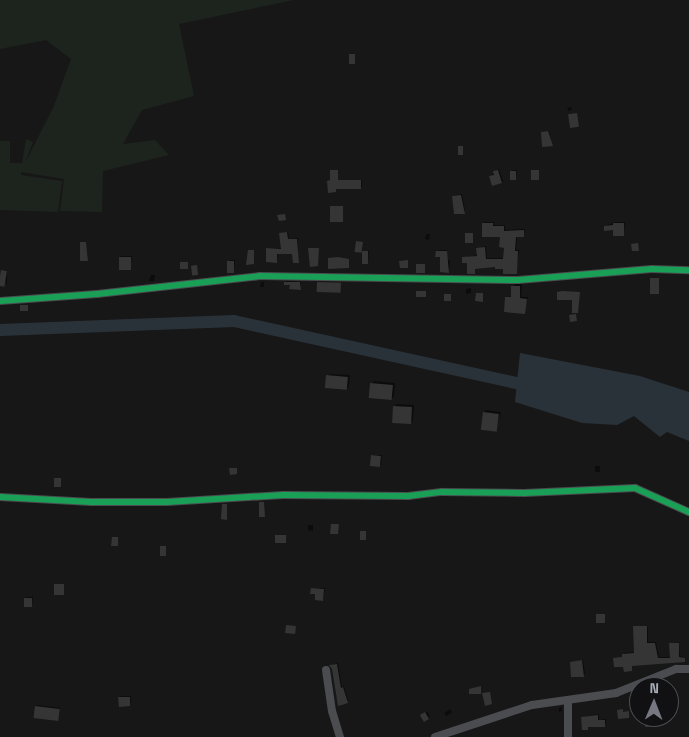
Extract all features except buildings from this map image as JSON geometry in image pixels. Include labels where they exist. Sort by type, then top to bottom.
[{"type":"street","points":[[0,301],[97,294],[260,276],[518,280],[652,269],[689,270]]},
{"type":"street","points":[[0,497],[91,502],[167,502],[283,494],[408,496],[442,492],[524,493],[635,488],[689,512]]},
{"type":"street","points":[[435,737],[532,705],[616,693],[676,669],[689,669]]},
{"type":"street","points":[[326,670],[332,711],[340,737]]},
{"type":"street","points":[[568,700],[568,737]]},
{"type":"shaded area","points":[[0,0],[294,0],[179,24],[194,96],[142,110],[123,144],[155,140],[169,155],[103,171],[102,212],[60,211],[64,179],[21,172],[21,175],[62,181],[58,212],[0,210],[0,141],[10,141],[10,163],[22,163],[26,139],[33,142],[25,163],[54,106],[71,59],[46,40],[0,49]]},
{"type":"shaded area","points":[[520,353],[640,376],[689,392],[689,441],[667,432],[660,437],[634,416],[617,425],[582,423],[515,402]]},
{"type":"waterway","points":[[0,330],[234,321],[533,387]]},
{"type":"cycle path","points":[[0,301],[97,294],[260,276],[518,280],[652,269],[689,270]]},
{"type":"cycle path","points":[[0,497],[91,502],[167,502],[283,495],[408,496],[442,492],[524,493],[635,488],[689,512]]}]
